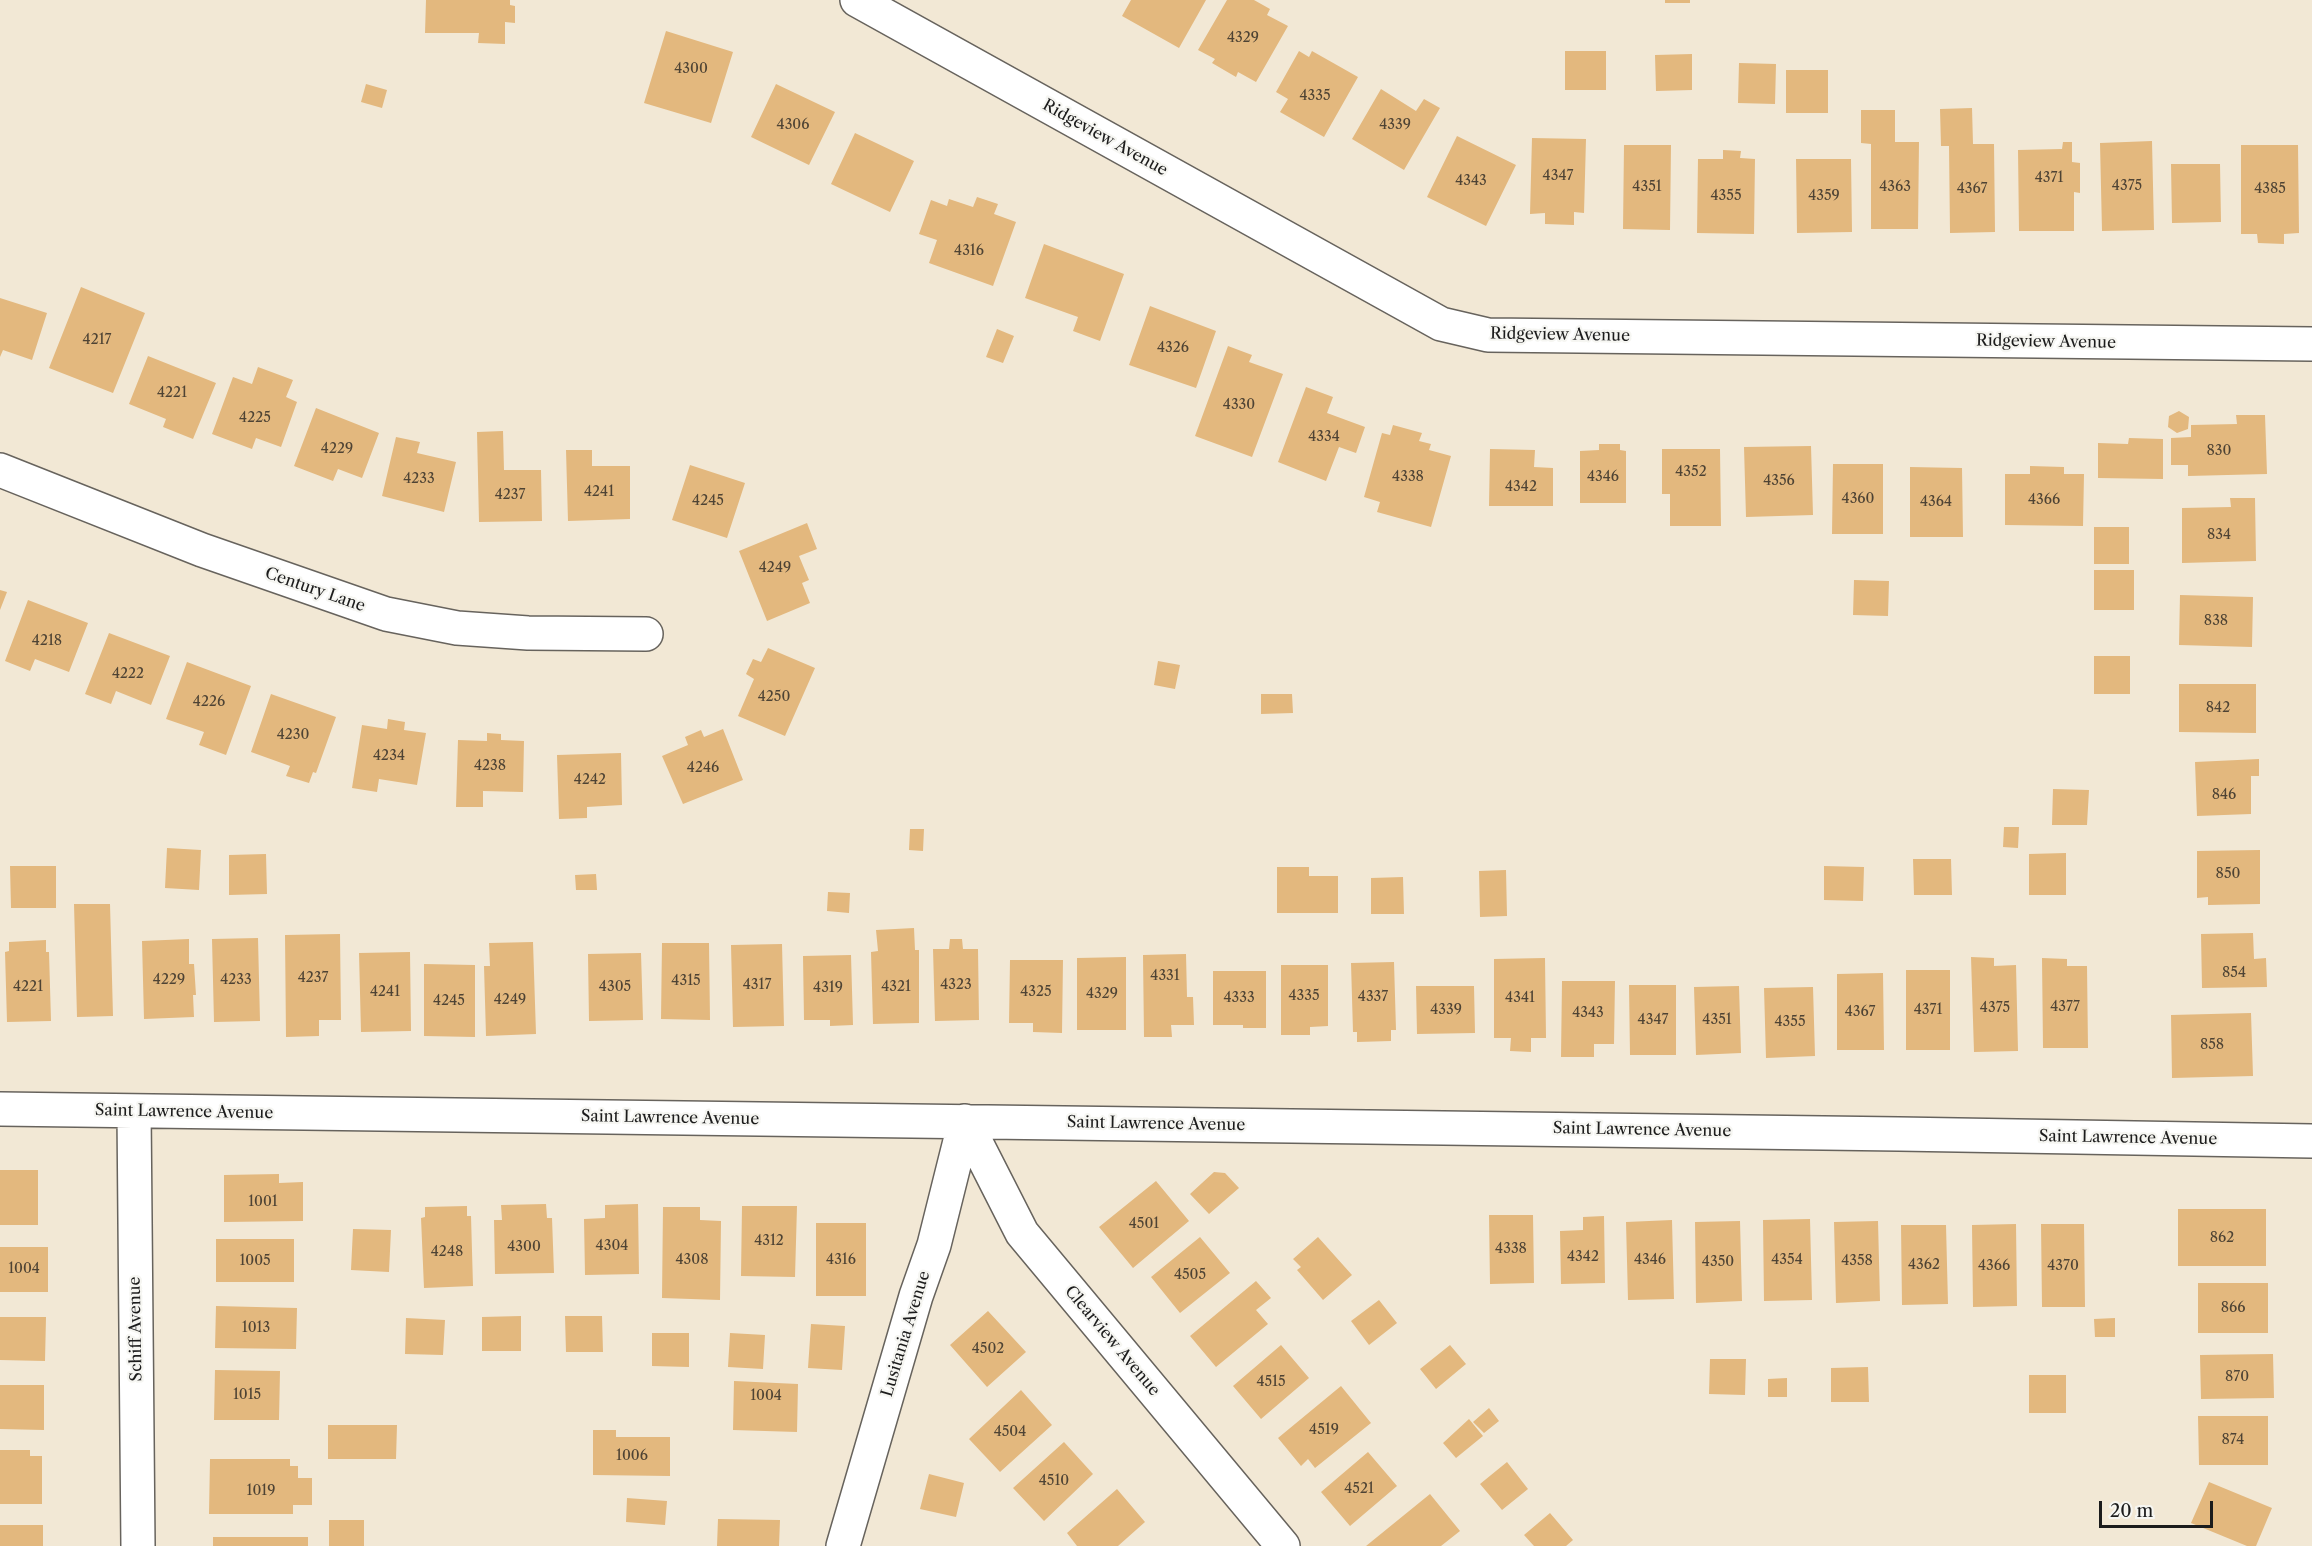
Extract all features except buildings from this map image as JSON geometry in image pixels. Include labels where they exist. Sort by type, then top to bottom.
[{"type":"street","name":"Ridgeview Avenue","points":[[857,0],[1441,324],[1488,335],[2312,344]]},
{"type":"street","name":"Century Lane","points":[[0,470],[201,550],[386,614],[457,628],[528,633],[646,634]]},
{"type":"street","name":"Saint Lawrence Avenue","points":[[0,1108],[2312,1142]]},
{"type":"street","name":"Schiff Avenue","points":[[134,1111],[138,1546]]},
{"type":"street","name":"Lusitania Avenue","points":[[843,1546],[916,1296],[934,1245],[964,1121]]},
{"type":"street","name":"Clearview Avenue","points":[[964,1121],[1022,1233],[1283,1546]]}]
